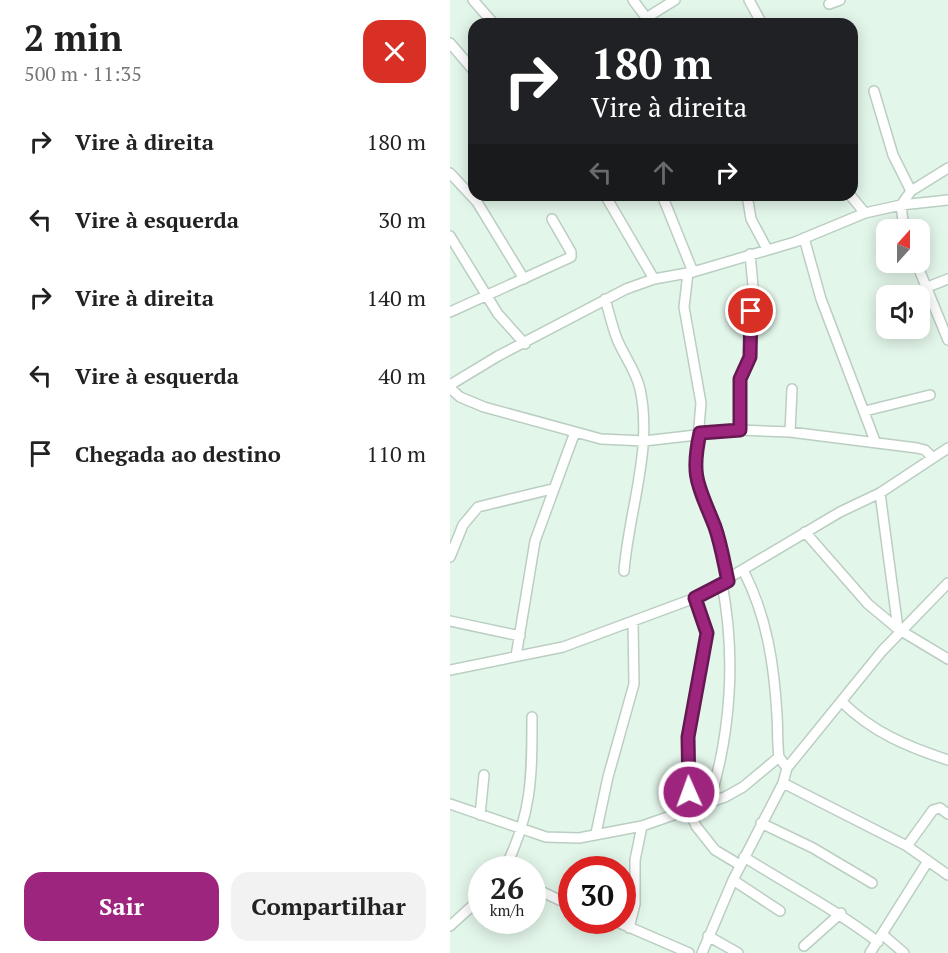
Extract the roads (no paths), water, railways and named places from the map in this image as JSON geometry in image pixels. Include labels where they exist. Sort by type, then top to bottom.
[{"type":"street","points":[[473,0],[489,18]]},
{"type":"street","points":[[633,0],[646,18]]},
{"type":"street","points":[[652,18],[675,0]]},
{"type":"street","points":[[749,0],[759,18]]},
{"type":"street","points":[[829,4],[840,0]]},
{"type":"street","points":[[450,43],[468,64]]},
{"type":"street","points":[[874,91],[893,155],[911,191]]},
{"type":"street","points":[[903,219],[901,205],[911,191],[948,168]]},
{"type":"street","points":[[450,173],[468,192]]},
{"type":"street","points":[[932,457],[925,450],[875,441],[790,432],[740,430],[644,441],[602,440],[478,405],[460,397],[450,387],[498,356],[525,345],[604,299],[654,279],[691,272],[804,238],[865,213],[901,205],[948,200]]},
{"type":"street","points":[[476,201],[524,279]]},
{"type":"street","points":[[608,201],[654,279]]},
{"type":"street","points":[[664,201],[691,272],[684,307],[700,385],[700,433],[694,459],[695,474],[700,495],[715,527],[725,583],[730,639],[729,698],[719,767],[710,803]]},
{"type":"street","points":[[748,201],[751,219],[767,249]]},
{"type":"street","points":[[855,201],[865,213]]},
{"type":"street","points":[[450,312],[571,257],[571,252],[552,219]]},
{"type":"street","points":[[450,236],[485,295],[525,345]]},
{"type":"street","points":[[804,238],[821,299],[875,441]]},
{"type":"street","points":[[740,430],[740,379],[750,357],[753,286],[750,254]]},
{"type":"street","points":[[930,286],[948,279]]},
{"type":"street","points":[[930,297],[948,340]]},
{"type":"street","points":[[604,299],[618,339],[640,387],[644,441],[624,571]]},
{"type":"street","points":[[790,432],[792,389]]},
{"type":"street","points":[[865,411],[930,395]]},
{"type":"street","points":[[516,656],[535,541],[552,489],[575,432]]},
{"type":"street","points":[[450,670],[562,647],[695,598],[744,572],[764,556],[806,532],[880,493],[948,448]]},
{"type":"street","points":[[450,557],[464,525],[478,507],[552,489]]},
{"type":"street","points":[[880,493],[899,630]]},
{"type":"street","points":[[806,532],[868,604],[899,630],[948,658]]},
{"type":"street","points":[[744,572],[758,600],[767,629],[772,659],[779,757],[787,768]]},
{"type":"street","points":[[702,953],[742,861],[783,783],[787,768],[899,630],[948,583]]},
{"type":"street","points":[[695,598],[707,633],[688,737],[689,809],[696,826],[715,850],[742,861],[841,913],[904,953]]},
{"type":"street","points":[[450,621],[520,636]]},
{"type":"street","points":[[596,833],[608,777],[634,684],[633,622]]},
{"type":"street","points":[[842,702],[861,722],[875,730],[916,749],[948,760]]},
{"type":"street","points":[[510,856],[522,830],[533,771],[532,717]]},
{"type":"street","points":[[450,804],[522,830],[561,839],[642,826],[710,803],[743,786],[779,757]]},
{"type":"street","points":[[480,815],[484,775]]},
{"type":"street","points":[[783,783],[907,846],[948,875]]},
{"type":"street","points":[[907,846],[933,810],[940,808],[948,814]]},
{"type":"street","points":[[761,823],[813,848],[872,883]]},
{"type":"street","points":[[636,856],[642,826]]},
{"type":"street","points":[[870,953],[928,861]]},
{"type":"street","points":[[733,880],[780,911]]},
{"type":"street","points":[[450,926],[468,910]]},
{"type":"street","points":[[804,946],[841,913]]},
{"type":"street","points":[[636,931],[689,953]]},
{"type":"street","points":[[708,936],[738,953]]}]
